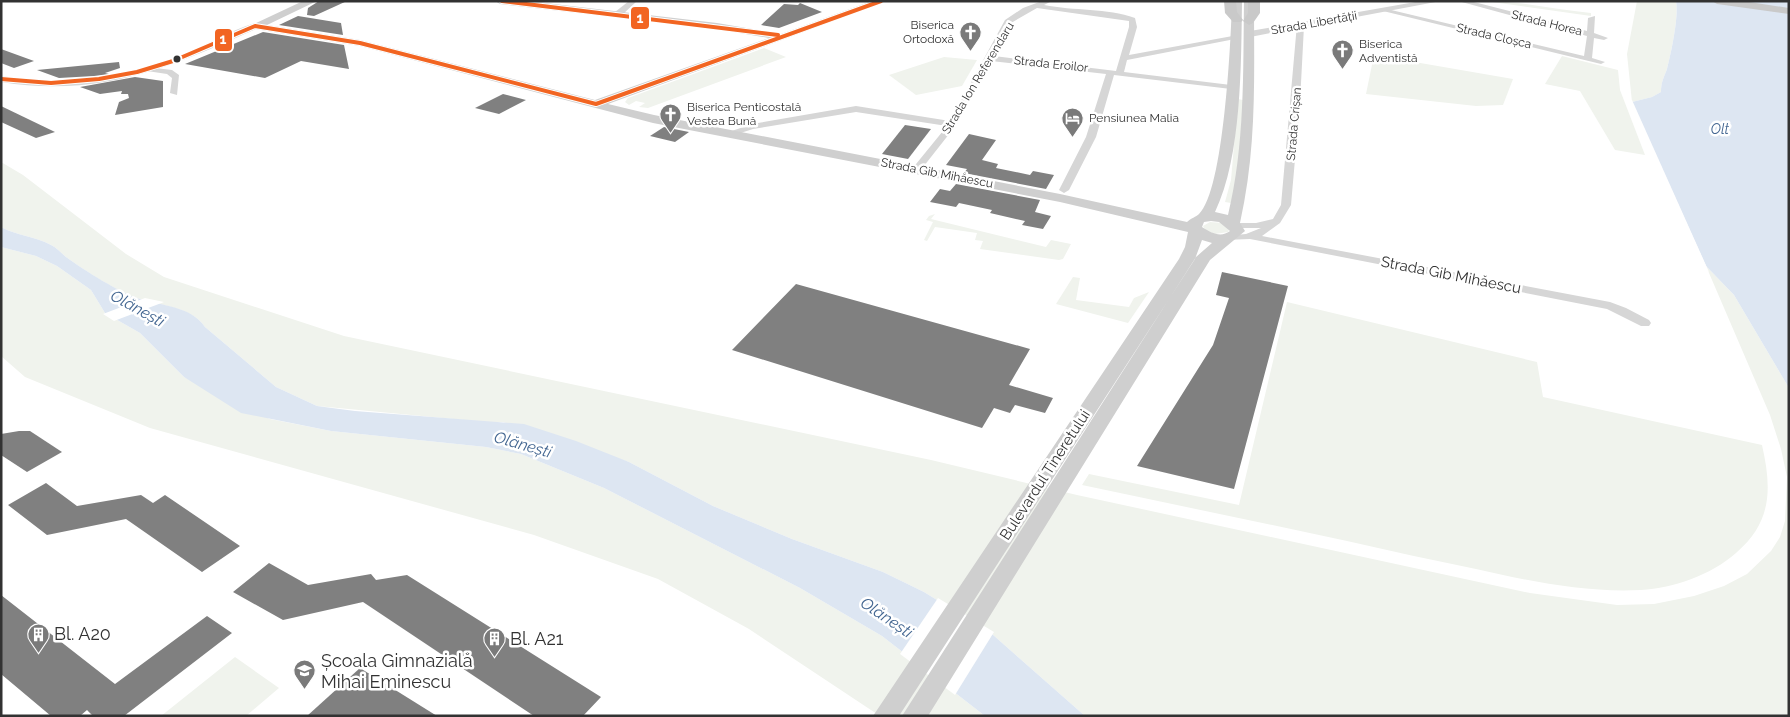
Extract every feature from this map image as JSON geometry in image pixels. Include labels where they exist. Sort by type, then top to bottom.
[{"type":"main road","points":[[255,26],[312,1]]},
{"type":"main road","points":[[500,1],[736,28],[782,37]]},
{"type":"main road","points":[[596,104],[882,1]]},
{"type":"main road","points":[[1230,1],[1231,13],[1236,20]]},
{"type":"main road","name":"Bulevardul Tineretului","points":[[914,716],[1051,483],[1187,259],[1199,224],[1214,203],[1220,183],[1231,87],[1237,1]]},
{"type":"main road","points":[[1231,231],[1243,180],[1248,133],[1249,1]]},
{"type":"main road","points":[[1250,27],[1254,13],[1254,1]]},
{"type":"main road","points":[[1718,1],[1789,10]]},
{"type":"main road","points":[[1737,1],[1789,10]]},
{"type":"main road","name":"Strada Gib Mihăescu","points":[[255,26],[360,43],[618,110],[1199,224]]},
{"type":"main road","points":[[1250,27],[1266,32]]},
{"type":"main road","points":[[563,96],[594,97],[620,94]]},
{"type":"main road","points":[[618,110],[614,104],[620,94]]},
{"type":"main road","points":[[1220,218],[1231,231],[1209,238],[1199,224],[1220,218]]},
{"type":"main road","name":"Bulevardul Tineretului","points":[[885,716],[1051,483],[1204,257],[1231,231]]},
{"type":"street","points":[[618,14],[634,1]]},
{"type":"street","name":"Strada Ion Referendaru","points":[[917,169],[953,124],[1008,22],[1049,1]]},
{"type":"street","name":"Strada Libertății","points":[[1266,32],[1437,1]]},
{"type":"street","name":"Strada Horea","points":[[1461,1],[1604,38]]},
{"type":"street","points":[[1038,6],[1066,12],[1124,17],[1132,20],[1134,27],[1124,58],[1116,72]]},
{"type":"street","name":"Strada Cloșca","points":[[1387,11],[1601,62]]},
{"type":"street","points":[[1588,59],[1592,18]]},
{"type":"street","points":[[1,79],[29,83],[74,82],[150,69],[181,58],[255,26]]},
{"type":"street","name":"Strada Crișan","points":[[1253,237],[1270,228],[1286,206],[1297,96],[1300,26]]},
{"type":"street","points":[[1124,58],[1235,37]]},
{"type":"street","points":[[1191,46],[1216,46],[1234,51]]},
{"type":"street","name":"Strada Eroilor","points":[[990,58],[1231,87]]},
{"type":"street","points":[[150,69],[169,72],[176,77],[174,92]]},
{"type":"street","name":"Strada Eroilor","points":[[1064,190],[1093,131],[1116,72]]},
{"type":"street","name":"Strada Gib Mihăescu","points":[[731,133],[752,127],[856,109],[953,124]]},
{"type":"street","points":[[1231,231],[1263,225],[1278,218]]},
{"type":"street","points":[[1231,231],[1253,237]]},
{"type":"street","name":"Strada Gib Mihăescu","points":[[1253,237],[1610,306],[1622,310],[1644,323]]},
{"type":"shaded area","points":[[1485,1],[1512,2],[1591,13],[1591,16]]},
{"type":"shaded area","points":[[1637,1],[1676,1],[1677,8],[1676,25],[1661,92],[1652,97],[1632,102],[1627,54]]},
{"type":"shaded area","points":[[764,48],[786,57],[648,108],[639,107],[645,103],[636,101],[629,105],[625,102],[628,98]]},
{"type":"shaded area","points":[[1374,55],[1513,79],[1503,105],[1476,106],[1366,94]]},
{"type":"shaded area","points":[[1562,56],[1618,70],[1620,90],[1645,155],[1615,150],[1580,91],[1545,84]]},
{"type":"shaded area","points":[[944,57],[977,60],[962,86],[916,95],[889,75]]},
{"type":"shaded area","points":[[1238,99],[1243,100],[1238,181],[1231,203],[1225,202],[1231,180]]},
{"type":"shaded area","points":[[1,162],[23,175],[126,254],[164,277],[344,336],[931,460],[1077,495],[1530,593],[1617,605],[1654,604],[1694,596],[1724,586],[1747,574],[1771,551],[1780,537],[1785,521],[1787,477],[1781,449],[1770,415],[1706,266],[1734,295],[1789,388],[1789,716],[1085,716],[992,634],[924,592],[883,572],[792,539],[713,506],[629,462],[503,422],[485,422],[317,406],[276,387],[192,315],[176,308],[140,299],[122,292],[82,268],[51,245],[1,227]]},
{"type":"shaded area","points":[[935,214],[931,219],[1046,247],[1051,240],[1071,244],[1063,259],[1059,260],[980,249],[983,241],[975,240],[977,233],[935,227],[927,241],[924,240],[933,222],[926,220],[929,216]]},
{"type":"shaded area","points":[[1210,222],[1223,223],[1229,230],[1228,232],[1215,234],[1205,230],[1203,226]]},
{"type":"shaded area","points":[[1,247],[36,256],[57,266],[91,290],[105,313],[140,333],[184,377],[270,419],[331,431],[486,447],[521,454],[604,488],[800,588],[882,636],[985,716],[880,716],[749,629],[658,579],[534,535],[150,428],[25,377],[1,356]]},
{"type":"shaded area","points":[[1073,277],[1080,278],[1076,300],[1129,307],[1134,298],[1149,292],[1128,323],[1056,304]]},
{"type":"shaded area","points":[[1287,302],[1537,362],[1543,397],[1762,445],[1768,490],[1763,517],[1748,541],[1736,553],[1704,574],[1654,589],[1599,590],[1516,578],[1082,485],[1089,474],[1239,505]]},
{"type":"shaded area","points":[[235,657],[279,688],[246,716],[161,716]]},
{"type":"water","name":"Olt","points":[[1676,1],[1789,1],[1789,388],[1734,295],[1706,266],[1632,102],[1652,97],[1661,92],[1674,35]]},
{"type":"water","name":"Olănești","points":[[1,227],[51,245],[92,274],[132,296],[176,308],[192,315],[276,387],[317,406],[355,411],[524,424],[576,441],[629,462],[713,506],[792,539],[883,572],[924,592],[992,634],[1085,716],[985,716],[882,636],[800,588],[604,488],[521,454],[486,447],[331,431],[241,413],[184,377],[140,333],[105,313],[91,290],[57,266],[36,256],[1,247]]},
{"type":"pier","points":[[1631,100],[1709,272],[1703,267],[1630,103]]},
{"type":"pier","points":[[145,298],[164,302],[114,321],[103,314]]},
{"type":"pier","points":[[938,598],[994,632],[955,695],[900,654]]},
{"type":"building","points":[[319,1],[347,1],[314,16],[307,15],[308,8]]},
{"type":"building","points":[[800,3],[822,12],[779,28],[761,25],[784,4],[798,5]]},
{"type":"building","points":[[298,16],[341,23],[343,35],[279,25]]},
{"type":"building","points":[[263,32],[344,45],[349,69],[301,61],[265,78],[185,64]]},
{"type":"building","points":[[1,49],[34,61],[14,68],[1,63]]},
{"type":"building","points":[[119,62],[120,68],[105,73],[109,74],[94,76],[59,78],[37,70]]},
{"type":"building","points":[[135,77],[163,81],[163,107],[115,115],[119,102],[129,98],[128,94],[121,94],[122,91],[100,94],[80,87]]},
{"type":"building","points":[[503,94],[526,100],[499,114],[475,108]]},
{"type":"building","points":[[1,106],[55,132],[36,138],[1,122]]},
{"type":"building","points":[[905,125],[931,129],[908,159],[882,154]]},
{"type":"building","name":"Biserica Penticostală Vestea Bună","points":[[664,127],[689,132],[675,142],[650,136]]},
{"type":"building","points":[[969,134],[996,140],[982,160],[998,164],[996,168],[1030,175],[1033,171],[1054,175],[1046,189],[964,173],[967,169],[946,165]]},
{"type":"building","points":[[956,184],[1040,200],[1035,212],[1051,216],[1043,229],[1022,225],[1025,221],[990,213],[992,210],[959,203],[956,207],[930,202],[940,189],[950,191]]},
{"type":"building","points":[[1222,272],[1288,286],[1234,489],[1137,466],[1213,345],[1229,298],[1216,295]]},
{"type":"building","points":[[796,284],[1030,349],[1009,385],[1053,398],[1045,413],[1015,405],[1010,413],[994,408],[982,428],[732,350]]},
{"type":"building","points":[[30,431],[62,452],[27,472],[1,455],[1,434]]},
{"type":"building","points":[[46,483],[77,506],[141,495],[153,503],[165,495],[240,546],[202,572],[126,519],[47,535],[8,505]]},
{"type":"building","name":"Bl. A21","points":[[269,563],[308,585],[371,574],[376,580],[407,575],[601,697],[583,716],[534,716],[363,602],[283,620],[233,592]]},
{"type":"building","name":"Bl. A20","points":[[1,595],[115,684],[207,616],[232,633],[124,716],[93,716],[87,710],[80,716],[51,716],[1,674]]},
{"type":"building","points":[[360,668],[437,716],[307,716]]},
{"type":"transit line","name":"1","points":[[502,1],[778,35]]},
{"type":"transit line","name":"1","points":[[1,79],[51,83],[99,79],[137,72],[173,61],[255,26],[360,43],[596,104],[881,1]]},
{"type":"place","name":"Biserica Ortodoxă","points":[[970,51]]},
{"type":"place","name":"Biserica Adventistă","points":[[1343,70]]},
{"type":"place","name":"Biserica Penticostală Vestea Bună","points":[[671,133]]},
{"type":"place","name":"Pensiunea Malia","points":[[1073,137]]},
{"type":"place","name":"Bl. A20","points":[[38,653]]},
{"type":"place","name":"Bl. A21","points":[[494,658]]},
{"type":"place","name":"Școala Gimnazială Mihai Eminescu","points":[[305,690]]}]
